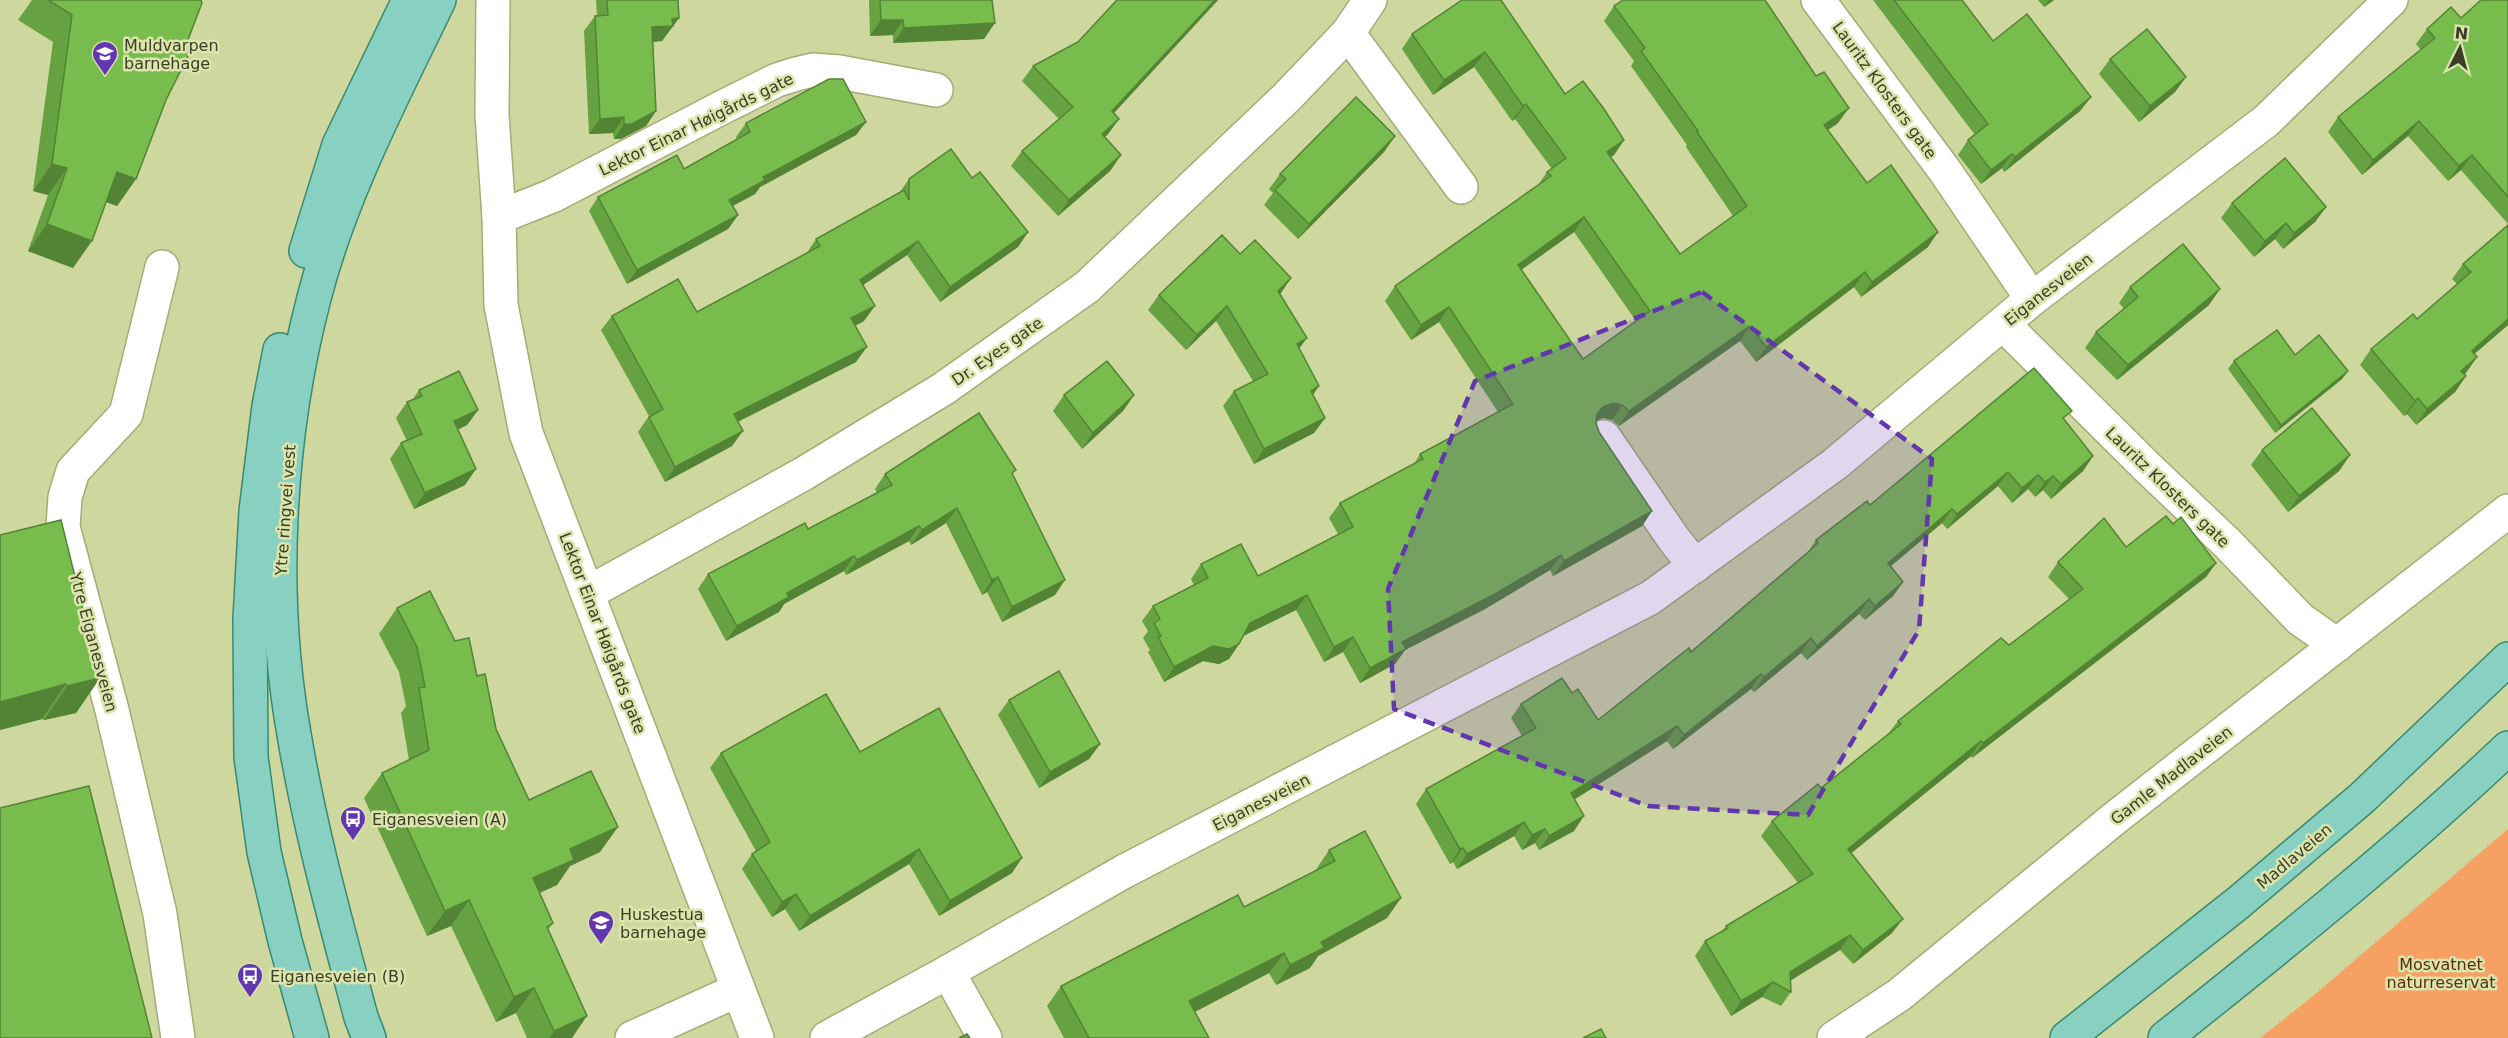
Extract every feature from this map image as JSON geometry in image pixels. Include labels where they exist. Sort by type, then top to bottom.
[{"type":"main road","name":"Ytre ringvei vest","points":[[312,1038],[285,941],[264,852],[251,756],[250,618],[256,511],[269,406],[284,330],[310,237],[339,145],[409,0]]},
{"type":"main road","name":"Ytre ringvei vest","points":[[369,1038],[361,1017],[315,845],[293,731],[281,626],[279,566],[282,502],[296,385],[314,297],[339,222],[372,141],[439,0]]},
{"type":"main road","name":"Madlaveien","points":[[2067,1038],[2238,903],[2362,798],[2508,658]]},
{"type":"main road","points":[[2165,1038],[2296,933],[2471,783],[2508,748]]},
{"type":"street","name":"Lektor Einar Høigårds gate","points":[[493,0],[492,116],[499,217],[501,305],[526,433],[757,1038]]},
{"type":"street","name":"Dr. Eyes gate","points":[[588,593],[803,474],[903,414],[943,389],[1087,288],[1238,145],[1348,33],[1370,0]]},
{"type":"street","name":"Lauritz Klosters gate","points":[[1818,0],[1945,171],[2032,299]]},
{"type":"street","name":"Eiganesveien","points":[[826,1038],[948,972],[1123,872],[1650,598],[1835,464],[2032,299],[2266,121],[2391,0]]},
{"type":"street","points":[[1348,33],[1461,187]]},
{"type":"street","name":"Lektor Einar Høigårds gate","points":[[499,217],[552,196],[777,80],[796,74],[813,70],[839,72],[936,90]]},
{"type":"street","name":"Ytre Eiganesveien","points":[[162,267],[126,414],[74,471],[65,497],[63,527],[112,710],[160,914],[178,1038]]},
{"type":"street","name":"Lauritz Klosters gate","points":[[2003,324],[2227,543],[2300,619],[2337,645]]},
{"type":"street","points":[[1604,438],[1695,566]]},
{"type":"street","name":"Gamle Madlaveien","points":[[1834,1038],[1899,995],[2115,818],[2508,511]]},
{"type":"street","points":[[948,972],[985,1038]]},
{"type":"street","points":[[632,1038],[738,990]]},
{"type":"highlighted area","points":[[1702,292],[1932,459],[1919,630],[1808,815],[1648,806],[1394,709],[1388,589],[1475,381]]},
{"type":"green space","name":"Mosvatnet naturreservat","points":[[2508,829],[2508,1038],[2260,1038],[2312,997]]},
{"type":"building","points":[[48,0],[201,0],[202,3],[186,45],[192,48],[166,100],[136,179],[117,172],[92,241],[47,224],[67,168],[52,164],[72,15]]},
{"type":"building","points":[[607,0],[678,0],[679,18],[672,19],[673,26],[652,27],[656,111],[632,124],[624,124],[624,117],[600,119],[595,16],[608,15]]},
{"type":"building","points":[[880,0],[992,0],[995,23],[904,28],[903,20],[881,20]]},
{"type":"building","points":[[1117,0],[1215,0],[1112,111],[1119,119],[1102,134],[1121,155],[1069,200],[1022,151],[1073,107],[1033,66],[1078,42]]},
{"type":"building","points":[[1462,0],[1501,0],[1565,94],[1583,81],[1604,109],[1624,140],[1607,152],[1680,254],[1747,206],[1698,131],[1641,51],[1645,48],[1614,6],[1623,0],[1765,0],[1816,76],[1824,72],[1849,108],[1824,125],[1867,183],[1891,165],[1938,232],[1872,282],[1865,272],[1766,347],[1750,326],[1629,411],[1622,405],[1614,403],[1603,407],[1597,414],[1596,423],[1599,432],[1652,511],[1564,561],[1561,555],[1495,594],[1402,642],[1406,649],[1370,668],[1353,637],[1334,647],[1307,595],[1250,623],[1239,644],[1229,649],[1213,646],[1174,667],[1158,637],[1161,636],[1154,623],[1160,619],[1153,606],[1208,578],[1201,564],[1241,544],[1258,576],[1353,527],[1340,503],[1423,459],[1420,454],[1513,404],[1449,307],[1421,325],[1395,286],[1551,176],[1547,172],[1566,158],[1526,104],[1523,106],[1485,52],[1444,80],[1412,34]],"holes":[[[1584,217],[1650,311],[1583,359],[1518,265]]]},
{"type":"building","points":[[1894,0],[1962,0],[1993,41],[2027,14],[2091,97],[2015,157],[2012,154],[1991,170],[1968,140],[1988,124]]},
{"type":"building","points":[[2481,0],[2508,0],[2508,197],[2472,155],[2459,166],[2419,121],[2373,160],[2338,117],[2435,38],[2427,29],[2451,7],[2461,18]]},
{"type":"building","points":[[2147,29],[2186,77],[2150,106],[2110,59]]},
{"type":"building","points":[[829,79],[843,79],[866,122],[763,177],[765,180],[729,200],[738,215],[637,270],[598,197],[677,155],[684,169],[750,132],[746,123]]},
{"type":"building","points":[[1356,97],[1395,136],[1309,224],[1275,190],[1286,179],[1280,174]]},
{"type":"building","points":[[951,149],[972,178],[980,172],[1028,232],[950,287],[918,241],[860,280],[875,306],[851,318],[867,347],[734,414],[743,431],[675,467],[649,417],[663,409],[612,316],[678,279],[697,312],[820,246],[816,239],[904,190],[909,200],[909,179]]},
{"type":"building","points":[[2285,158],[2326,207],[2294,233],[2286,223],[2265,241],[2232,203]]},
{"type":"building","points":[[2508,225],[2508,319],[2472,351],[2477,357],[2461,371],[2466,376],[2427,409],[2418,398],[2415,401],[2371,349],[2413,314],[2417,319],[2471,272],[2463,264]]},
{"type":"building","points":[[1222,235],[1240,254],[1255,240],[1291,278],[1278,291],[1307,338],[1297,344],[1319,386],[1311,391],[1325,418],[1264,449],[1234,391],[1268,374],[1227,306],[1197,335],[1159,295]]},
{"type":"building","points":[[2183,244],[2220,289],[2128,365],[2096,332],[2138,297],[2130,287]]},
{"type":"building","points":[[2277,330],[2295,355],[2319,335],[2348,371],[2281,425],[2234,361]]},
{"type":"building","points":[[1107,361],[1134,395],[1093,433],[1064,395]]},
{"type":"building","points":[[2034,368],[2072,411],[2063,418],[2093,456],[2061,484],[2053,476],[2045,482],[2038,475],[2022,488],[2008,472],[1957,514],[1952,509],[1888,563],[1903,582],[1875,606],[1869,599],[1817,646],[1811,638],[1764,677],[1761,674],[1684,735],[1677,726],[1571,793],[1584,816],[1549,836],[1545,829],[1532,835],[1524,822],[1467,854],[1463,848],[1460,849],[1426,789],[1536,728],[1521,704],[1562,678],[1572,693],[1578,689],[1598,720],[1689,648],[1691,652],[1807,553],[1818,543],[1816,540],[1867,501],[1870,505]]},
{"type":"building","points":[[459,371],[478,410],[454,421],[476,469],[425,493],[401,443],[422,434],[407,402],[422,396],[419,390]]},
{"type":"building","points":[[2312,408],[2350,455],[2299,496],[2262,450]]},
{"type":"building","points":[[979,413],[1016,470],[1012,473],[1065,580],[1012,607],[998,577],[992,580],[957,508],[922,530],[919,526],[857,560],[854,556],[787,593],[789,597],[737,626],[708,574],[805,523],[808,529],[892,485],[885,474]]},
{"type":"building","points":[[2166,516],[2173,524],[2181,517],[2216,563],[1983,743],[1981,741],[1848,849],[1903,919],[1863,950],[1850,935],[1790,972],[1791,992],[1773,982],[1741,1001],[1705,941],[1813,874],[1772,821],[1818,784],[1821,788],[1901,724],[1898,721],[2001,638],[2009,645],[2083,589],[2058,562],[2104,518],[2126,547]]},
{"type":"building","points":[[61,520],[100,678],[67,686],[66,684],[0,702],[0,535]]},
{"type":"building","points":[[430,591],[455,641],[469,638],[477,676],[485,674],[496,729],[529,800],[591,771],[618,827],[570,849],[574,860],[533,878],[553,923],[547,927],[587,1016],[554,1031],[534,988],[514,997],[469,900],[445,911],[382,773],[429,750],[419,688],[425,687],[417,647],[397,608]]},
{"type":"building","points":[[1059,671],[1100,744],[1050,772],[1009,700]]},
{"type":"building","points":[[826,694],[860,752],[939,708],[1022,858],[950,901],[919,849],[810,916],[796,894],[782,902],[752,854],[770,842],[721,753]]},
{"type":"building","points":[[89,786],[152,1038],[0,1038],[0,808]]},
{"type":"building","points":[[1365,831],[1401,898],[1321,942],[1324,948],[1290,965],[1284,953],[1189,1001],[1209,1038],[1089,1038],[1061,986],[1238,895],[1244,907],[1335,861],[1329,850]]},
{"type":"building","points":[[1601,1029],[1606,1038],[1583,1038]]},
{"type":"place","name":"Muldvarpen barnehage","points":[[105,77]]},
{"type":"place","name":"Eiganesveien (A)","points":[[353,842]]},
{"type":"place","name":"Huskestua barnehage","points":[[601,946]]},
{"type":"place","name":"Eiganesveien (B)","points":[[250,999]]}]
